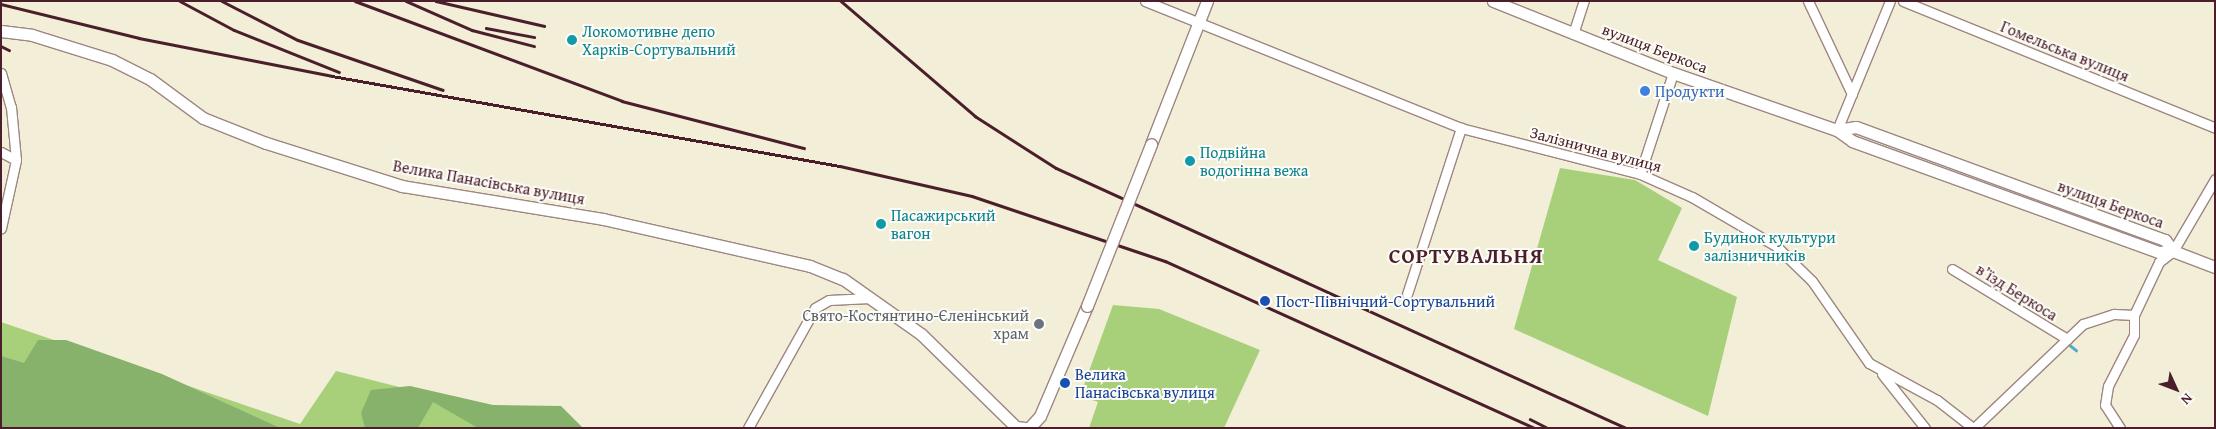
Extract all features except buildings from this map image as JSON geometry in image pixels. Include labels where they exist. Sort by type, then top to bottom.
[{"type":"street","name":"Залізнична вулиця","points":[[1145,1],[1461,128],[1640,174],[1692,197],[1776,246],[1812,281],[1857,351],[1879,370],[1937,400],[1973,428]]},
{"type":"street","points":[[1027,427],[1087,306],[1207,1]]},
{"type":"street","name":"вулиця Беркоса","points":[[1492,1],[1672,73],[1837,130],[1866,131],[2165,240],[2173,251],[2215,267]]},
{"type":"street","points":[[1573,34],[1584,1]]},
{"type":"street","points":[[1808,1],[1852,94]]},
{"type":"street","points":[[1837,130],[1890,1]]},
{"type":"street","name":"Гомельська вулиця","points":[[1903,1],[2215,128]]},
{"type":"street","name":"Велика Панасівська вулиця","points":[[1,31],[32,35],[112,60],[150,79],[204,118],[266,143],[402,186],[604,219],[810,266],[843,279],[921,334],[1027,427]]},
{"type":"street","points":[[1,73],[11,107],[16,160],[1,228]]},
{"type":"street","points":[[1640,174],[1672,73]]},
{"type":"street","points":[[1407,294],[1461,128]]},
{"type":"street","points":[[1,152],[16,160]]},
{"type":"street","points":[[2120,428],[2105,405],[2108,386],[2134,335],[2134,315],[2159,262],[2173,251],[2215,179]]},
{"type":"street","name":"в’їзд Беркоса","points":[[1952,269],[2065,341]]},
{"type":"street","points":[[748,428],[815,308],[829,300],[870,298]]},
{"type":"street","points":[[1973,428],[2083,324],[2114,314],[2134,315]]},
{"type":"street","points":[[1879,370],[1925,428]]},
{"type":"green space","points":[[1560,168],[1635,180],[1682,208],[1658,260],[1737,297],[1708,416],[1514,329]]},
{"type":"green space","points":[[1113,305],[1159,309],[1260,350],[1224,428],[1089,428],[1098,402],[1080,396]]},
{"type":"green space","points":[[1,322],[300,424],[336,371],[561,428],[1,428]]},
{"type":"green space","points":[[38,340],[66,340],[162,374],[280,428],[1,428],[1,356],[24,363]]},
{"type":"green space","points":[[410,386],[493,405],[561,406],[583,428],[478,428],[433,402],[418,428],[365,428],[361,413],[371,390]]},
{"type":"waterway","points":[[2066,342],[2076,350]]},
{"type":"railway","points":[[180,1],[234,30],[339,72]]},
{"type":"railway","points":[[222,1],[298,40],[443,90]]},
{"type":"railway","points":[[355,1],[622,101],[804,148]]},
{"type":"railway","points":[[406,1],[472,30],[534,46]]},
{"type":"railway","points":[[436,1],[544,26]]},
{"type":"railway","points":[[841,1],[975,116],[1056,168],[1626,428]]},
{"type":"railway","points":[[1,4],[139,38],[332,76],[840,166],[972,196],[1165,261],[1535,428]]},
{"type":"railway","points":[[486,28],[534,37]]},
{"type":"railway","points":[[1,46],[9,50]]},
{"type":"railway","points":[[1530,419],[1548,428]]},
{"type":"place","name":"Локомотивне депо Харків-Сортувальний","points":[[572,40]]},
{"type":"place","name":"Продукти","points":[[1645,91]]},
{"type":"place","name":"Подвійна водогінна вежа","points":[[1190,161]]},
{"type":"place","name":"Пасажирський вагон","points":[[881,224]]},
{"type":"place","name":"Будинок культури залізничників","points":[[1694,246]]},
{"type":"place","name":"Пост-Північний-Сортувальний","points":[[1265,301]]},
{"type":"place","name":"Свято-Костянтино-Єленінський храм","points":[[1039,324]]},
{"type":"place","name":"Велика Панасівська вулиця","points":[[1065,383]]},
{"type":"district","name":"СОРТУВАЛЬНЯ","points":[[1466,256]]}]
